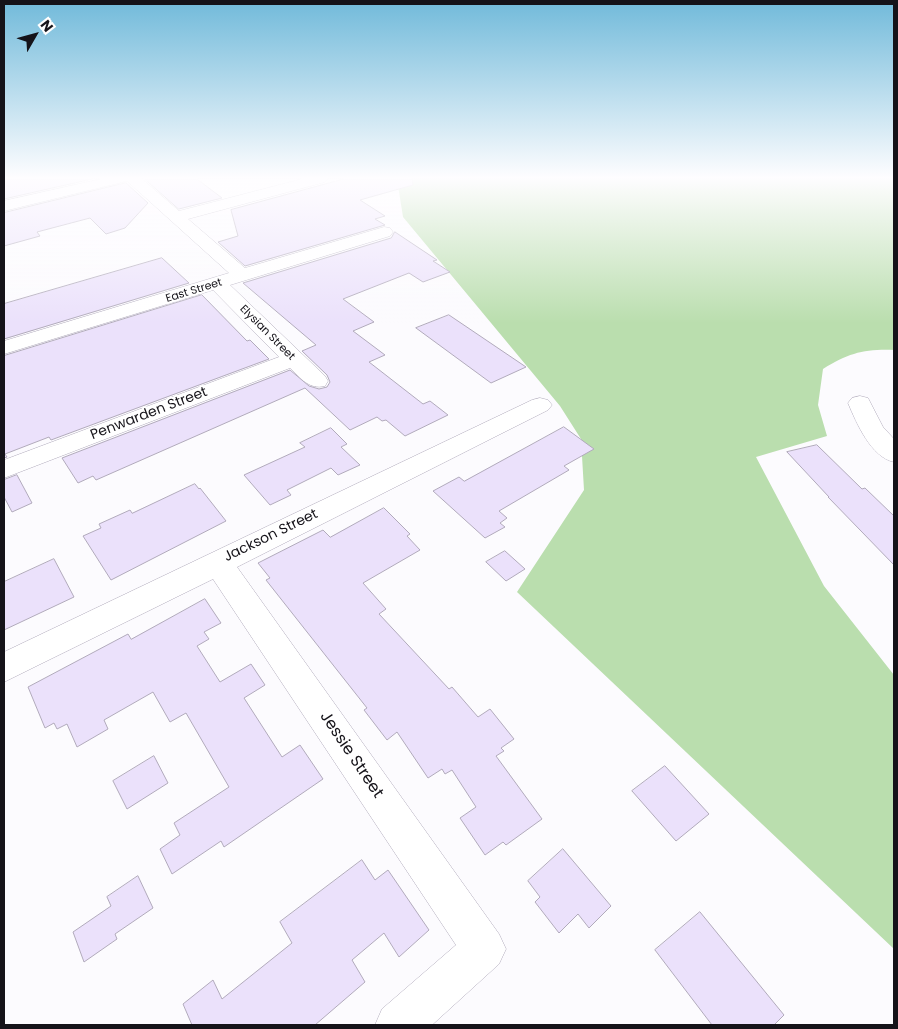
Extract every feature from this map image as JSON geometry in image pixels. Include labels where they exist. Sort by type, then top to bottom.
[{"type":"street","points":[[188,227],[242,276]]},
{"type":"street","name":"East Street","points":[[4,348],[384,232]]},
{"type":"street","name":"Elysian Street","points":[[218,284],[317,381]]},
{"type":"street","name":"Penwarden Street","points":[[4,469],[293,359]]},
{"type":"street","points":[[860,403],[872,430],[894,454]]},
{"type":"street","name":"Jackson Street","points":[[4,668],[540,405]]},
{"type":"street","name":"Jessie Street","points":[[218,562],[484,949],[398,1025]]},
{"type":"green space","points":[[411,227],[894,227],[894,350],[874,350],[857,353],[823,369],[818,405],[827,436],[756,457],[824,586],[894,675],[894,949],[517,592],[584,490],[581,439],[560,406]]},
{"type":"building","points":[[4,227],[56,227],[37,232],[40,236],[4,246]]},
{"type":"building","points":[[99,227],[126,227],[125,228],[106,234]]},
{"type":"building","points":[[236,227],[378,227],[245,266],[218,242],[238,236]]},
{"type":"building","points":[[395,232],[437,260],[433,261],[450,272],[423,282],[409,273],[343,299],[374,322],[353,331],[385,355],[369,362],[423,404],[430,401],[448,415],[405,436],[386,420],[382,421],[377,417],[350,430],[305,388],[96,480],[93,476],[78,483],[62,458],[290,370],[309,386],[319,389],[327,387],[330,382],[327,375],[302,351],[316,345],[243,283],[391,238]]},
{"type":"building","points":[[162,258],[189,283],[4,339],[4,304]]},
{"type":"building","points":[[202,295],[247,341],[250,340],[269,359],[51,440],[49,437],[5,454],[7,457],[4,458],[4,356]]},
{"type":"building","points":[[449,315],[526,367],[491,383],[416,328]]},
{"type":"building","points":[[564,427],[594,449],[564,466],[569,470],[499,511],[507,518],[500,523],[505,527],[485,538],[433,491],[459,477],[464,481]]},
{"type":"building","points":[[331,428],[347,444],[341,447],[360,465],[338,475],[331,468],[287,490],[291,495],[270,505],[244,475],[305,447],[300,443]]},
{"type":"building","points":[[817,445],[862,489],[865,488],[894,516],[894,565],[787,452]]},
{"type":"building","points":[[17,475],[32,503],[12,512],[4,497],[4,480]]},
{"type":"building","points":[[195,484],[226,521],[111,580],[83,536],[101,528],[99,524],[130,510],[132,513]]},
{"type":"building","points":[[384,508],[410,534],[407,536],[420,550],[363,583],[386,609],[379,614],[449,689],[452,687],[478,717],[490,709],[514,739],[501,748],[504,751],[496,756],[542,819],[506,845],[503,842],[485,855],[460,818],[476,807],[452,770],[445,774],[442,769],[428,778],[397,732],[387,740],[364,710],[367,708],[266,580],[270,578],[258,563],[323,530],[330,537]]},
{"type":"building","points":[[505,551],[525,569],[506,581],[486,562]]},
{"type":"building","points":[[54,559],[74,597],[4,630],[4,582]]},
{"type":"building","points":[[205,599],[221,623],[204,632],[209,639],[197,646],[220,682],[251,664],[265,685],[244,698],[282,757],[300,745],[323,779],[224,847],[221,841],[172,874],[160,849],[180,835],[174,823],[229,787],[186,713],[170,722],[153,692],[104,720],[108,729],[77,747],[67,724],[57,729],[54,723],[45,728],[28,687],[128,634],[131,639]]},
{"type":"building","points":[[154,756],[168,783],[127,809],[113,781]]},
{"type":"building","points":[[665,766],[709,814],[676,841],[632,791]]},
{"type":"building","points":[[563,849],[611,906],[589,928],[578,914],[559,933],[535,902],[540,897],[528,881]]},
{"type":"building","points":[[362,860],[375,880],[388,870],[429,930],[399,957],[384,933],[352,960],[365,982],[315,1025],[192,1025],[183,1004],[213,980],[222,999],[292,943],[280,922]]},
{"type":"building","points":[[138,876],[153,908],[115,934],[117,939],[84,962],[73,932],[111,906],[107,897]]},
{"type":"building","points":[[700,912],[784,1015],[774,1025],[712,1025],[655,950]]}]
